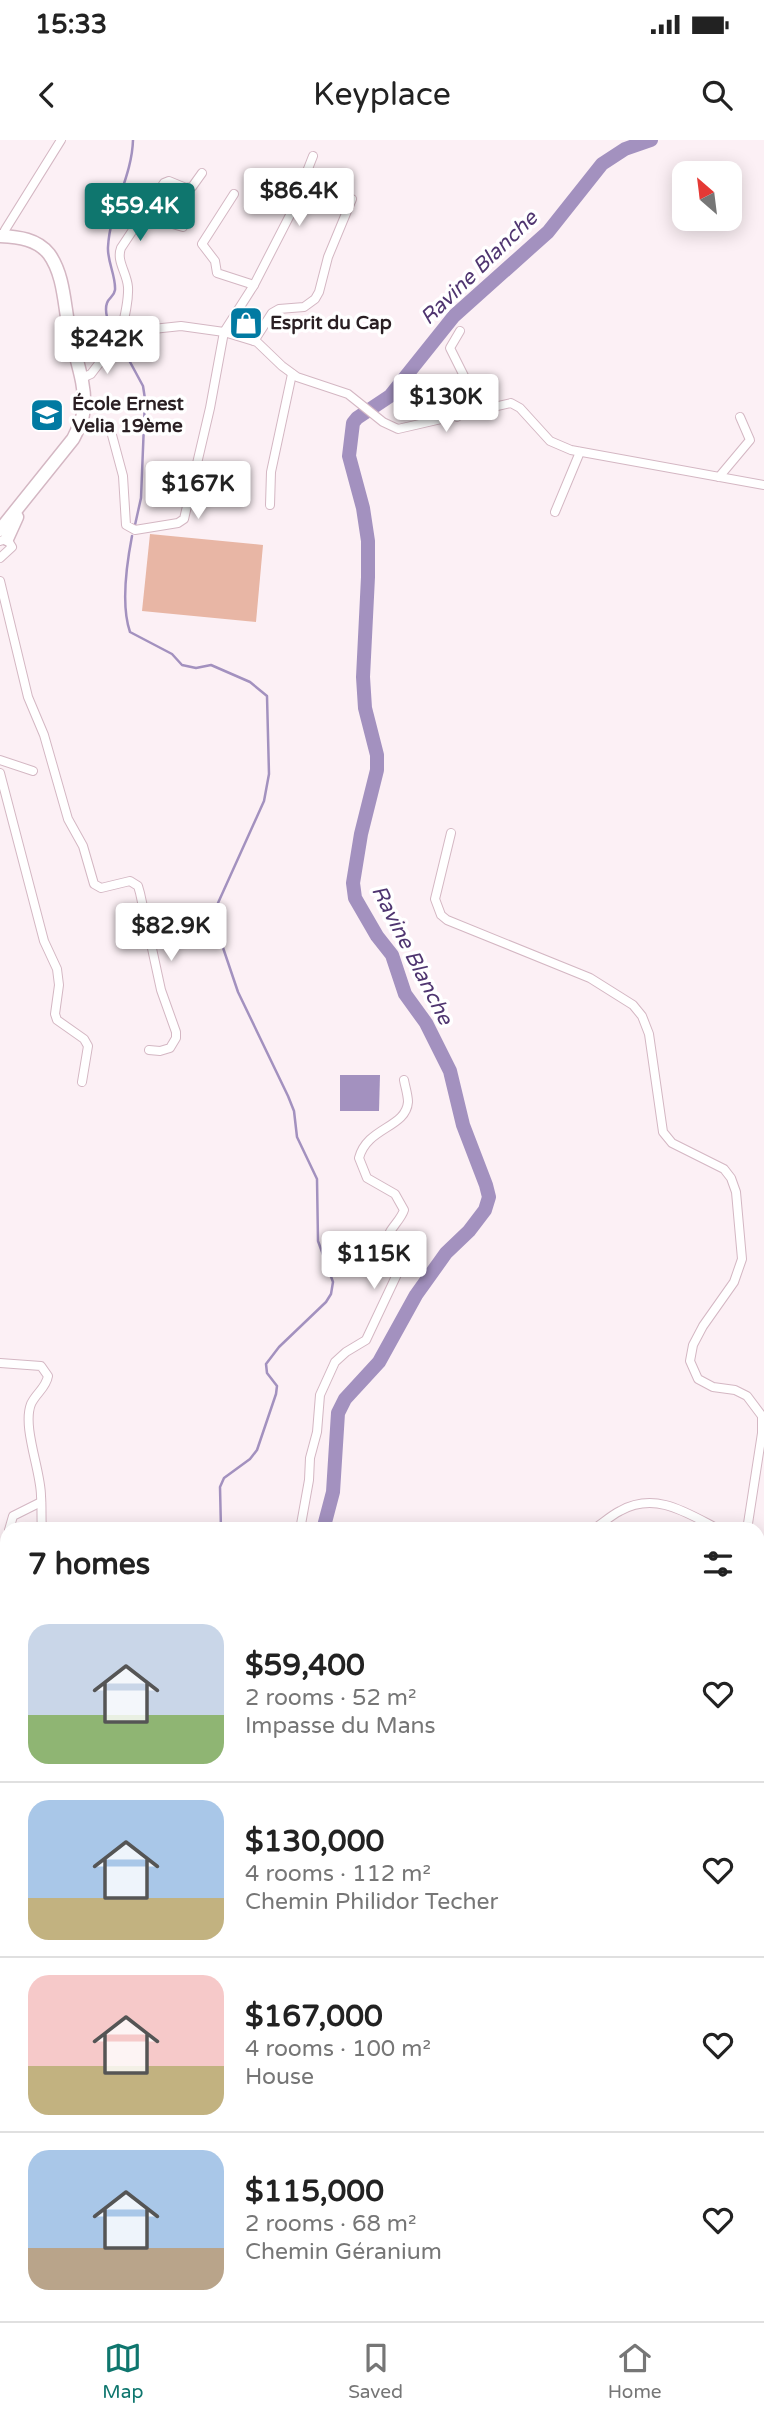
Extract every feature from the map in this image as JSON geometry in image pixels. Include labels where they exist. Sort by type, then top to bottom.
[{"type":"main road","points":[[2,236],[35,242],[54,262],[66,307],[84,408],[79,428],[59,458],[24,500],[2,536]]},
{"type":"main road","points":[[0,520],[24,500]]},
{"type":"street","points":[[2,236],[61,140]]},
{"type":"street","points":[[112,435],[123,476],[126,525],[135,530],[178,523],[184,519],[210,408],[224,332],[254,285],[290,215],[313,156]]},
{"type":"street","points":[[119,344],[128,284],[119,252],[164,183],[169,181],[186,188],[192,187],[202,173]]},
{"type":"street","points":[[234,194],[202,244],[215,261],[218,273],[254,285]]},
{"type":"street","points":[[254,341],[276,310],[298,309],[315,299],[328,257],[352,199]]},
{"type":"street","points":[[141,215],[183,227]]},
{"type":"street","points":[[80,379],[91,374],[106,354],[119,344],[163,327],[181,326],[224,332],[254,341],[292,374],[348,394],[383,422],[398,429],[514,404],[550,441],[580,452],[764,485]]},
{"type":"street","points":[[457,417],[457,404],[466,380],[450,348],[460,331]]},
{"type":"street","points":[[270,505],[271,472],[292,374]]},
{"type":"street","points":[[719,477],[750,440],[740,417]]},
{"type":"street","points":[[555,512],[580,452]]},
{"type":"street","points":[[0,558],[12,547],[2,536]]},
{"type":"street","points":[[0,581],[28,697],[44,735],[68,819],[82,846],[94,884],[101,888],[130,881],[138,886],[162,997],[176,1032],[176,1038],[170,1048],[149,1050]]},
{"type":"street","points":[[0,760],[33,771]]},
{"type":"street","points":[[0,773],[44,941],[57,969],[59,985],[55,1014],[57,1020],[88,1046],[82,1082]]},
{"type":"street","points":[[452,833],[435,899],[440,915],[590,978],[633,1005],[642,1016],[649,1034],[663,1132],[672,1143],[724,1169],[731,1178],[736,1192],[743,1259],[734,1282],[693,1345],[690,1361],[698,1379],[713,1387],[735,1390],[747,1396],[763,1415],[748,1522]]},
{"type":"street","points":[[301,1522],[310,1458],[317,1432],[320,1395],[335,1362],[366,1340],[372,1332],[399,1270],[400,1262],[387,1241],[388,1234],[400,1220],[404,1210],[395,1194],[367,1178],[359,1158],[367,1140],[396,1122],[404,1112],[408,1102],[404,1080]]},
{"type":"street","points":[[0,1363],[41,1366],[48,1376],[47,1383],[32,1404],[30,1414],[30,1434],[42,1522]]},
{"type":"street","points":[[11,1522],[13,1516],[41,1502]]},
{"type":"street","points":[[603,1522],[622,1509],[651,1503],[670,1505],[704,1522]]},
{"type":"shaded area","points":[[150,534],[263,545],[256,622],[142,611]]},
{"type":"shaded area","points":[[340,1075],[380,1075],[379,1111],[340,1111]]},
{"type":"waterway","points":[[115,340],[106,312],[107,303],[115,290],[108,247],[113,219],[129,167],[133,140]]},
{"type":"waterway","name":"Ravine Blanche","points":[[325,1522],[333,1492],[338,1413],[345,1399],[379,1362],[416,1295],[446,1253],[469,1231],[485,1210],[489,1197],[463,1125],[450,1071],[426,1023],[405,994],[392,955],[377,936],[355,898],[353,883],[361,834],[377,770],[377,755],[365,708],[363,677],[368,541],[363,508],[349,456],[353,423],[390,396],[454,316],[548,232],[602,164],[625,149],[651,140]]},
{"type":"waterway","points":[[123,349],[143,386],[145,399],[141,498],[135,525]]},
{"type":"waterway","points":[[132,536],[125,597],[130,632],[172,654],[182,665],[196,668],[211,665],[250,682],[267,696],[269,774],[264,801],[218,903],[215,917],[238,992],[288,1096],[294,1111],[297,1137],[317,1179],[318,1241],[333,1282],[326,1302],[279,1347],[266,1364],[267,1373],[277,1386],[276,1394],[257,1450],[250,1459],[224,1478],[220,1487],[221,1522]]},
{"type":"place","name":"Esprit du Cap","points":[[246,323]]},
{"type":"place","name":"École Ernest Velia 19ème","points":[[47,415]]}]
